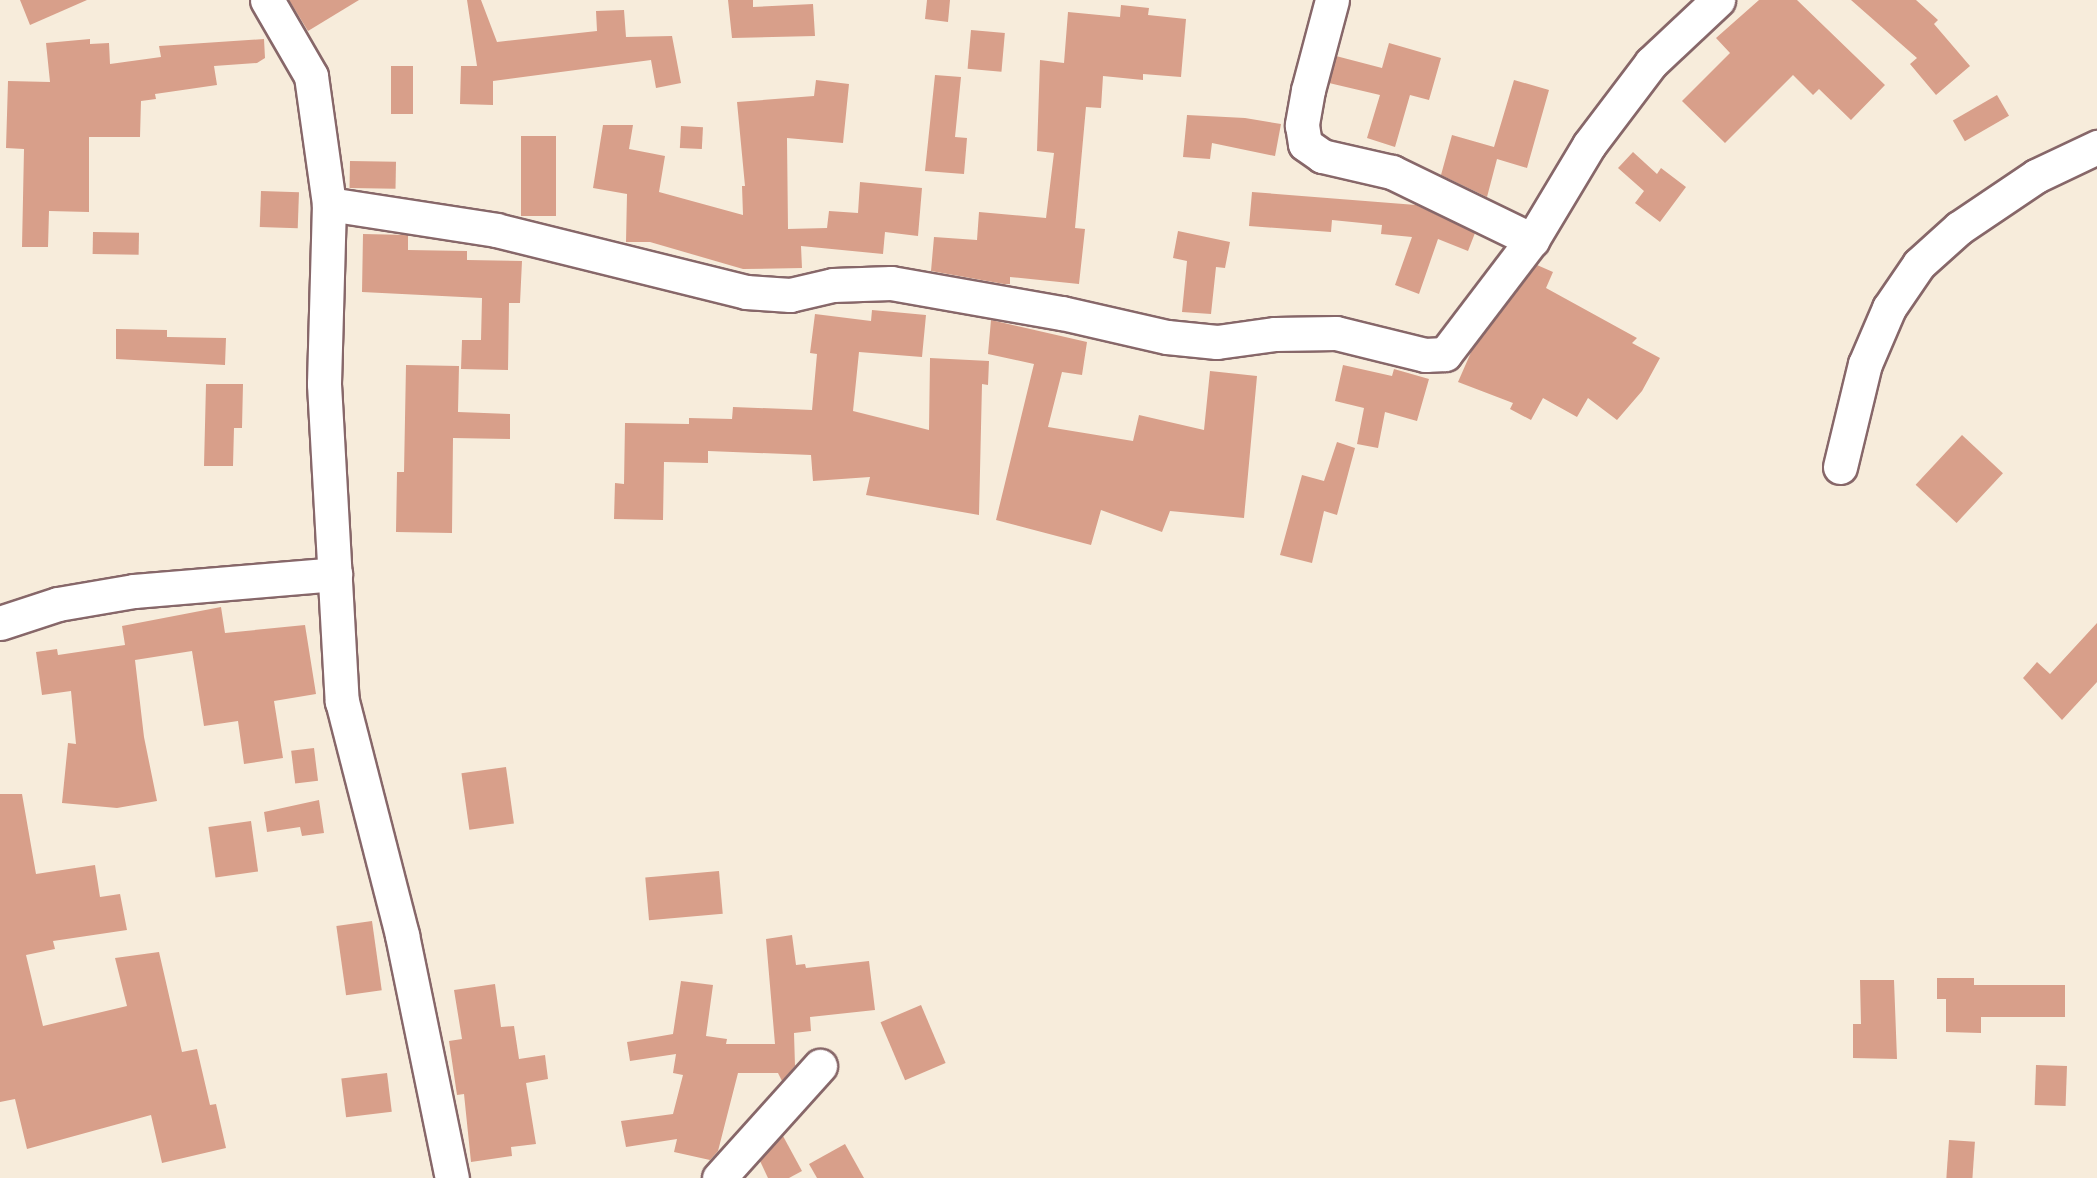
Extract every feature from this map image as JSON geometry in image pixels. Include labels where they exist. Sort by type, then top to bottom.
[{"type":"street","points":[[267,0],[311,76],[329,204],[324,384],[342,700],[402,935],[452,1178]]},
{"type":"street","points":[[1332,0],[1308,90],[1302,125],[1305,144],[1322,156],[1392,172],[1532,240]]},
{"type":"street","points":[[329,204],[496,230],[746,292],[790,295],[833,285],[891,283],[1062,313],[1167,337],[1217,342],[1275,334],[1336,333],[1425,355],[1445,354],[1532,240],[1589,145],[1651,63],[1718,0]]},
{"type":"street","points":[[1840,467],[1865,364],[1889,308],[1919,264],[1959,228],[2036,176],[2097,147]]},
{"type":"street","points":[[0,623],[58,604],[134,591],[335,574]]},
{"type":"street","points":[[719,1178],[820,1066]]},
{"type":"building","points":[[20,0],[87,0],[30,25]]},
{"type":"building","points":[[289,0],[359,0],[308,31]]},
{"type":"building","points":[[467,0],[481,0],[497,42],[597,31],[596,11],[624,10],[626,37],[672,36],[681,83],[656,88],[651,60],[493,81],[493,105],[460,104],[461,66],[477,66]]},
{"type":"building","points":[[728,0],[753,0],[753,7],[813,4],[815,36],[732,38]]},
{"type":"building","points":[[927,0],[950,0],[948,22],[925,19]]},
{"type":"building","points":[[1759,0],[1797,0],[1885,85],[1851,120],[1819,89],[1813,95],[1793,75],[1725,143],[1682,101],[1730,53],[1716,38]]},
{"type":"building","points":[[1851,0],[1916,0],[1938,20],[1934,24],[1970,66],[1936,95],[1910,64],[1917,58]]},
{"type":"building","points":[[1121,5],[1149,8],[1148,15],[1186,19],[1181,77],[1143,74],[1143,80],[1103,76],[1101,108],[1086,107],[1075,228],[1085,229],[1079,284],[1010,277],[1010,284],[1004,284],[931,271],[934,237],[977,240],[979,212],[1046,218],[1054,153],[1037,151],[1040,60],[1064,63],[1068,12],[1120,17]]},
{"type":"building","points":[[971,30],[1005,33],[1001,72],[968,69]]},
{"type":"building","points":[[90,39],[90,44],[109,43],[110,64],[161,57],[159,46],[264,39],[265,58],[257,63],[214,66],[217,85],[155,94],[156,99],[141,101],[140,137],[89,137],[89,212],[49,211],[48,247],[22,247],[24,149],[6,148],[8,81],[50,82],[46,43]]},
{"type":"building","points":[[1389,43],[1441,58],[1429,100],[1410,95],[1395,147],[1367,138],[1380,95],[1329,83],[1336,56],[1382,68]]},
{"type":"building","points":[[391,66],[413,66],[413,114],[391,114]]},
{"type":"building","points":[[935,75],[961,77],[955,137],[967,138],[964,174],[925,171]]},
{"type":"building","points":[[816,80],[849,84],[843,143],[787,138],[788,229],[827,228],[829,211],[858,213],[860,182],[922,188],[918,236],[885,232],[883,254],[801,246],[802,268],[743,269],[650,242],[626,242],[627,194],[593,188],[603,125],[633,125],[629,149],[665,156],[659,192],[743,215],[742,186],[745,186],[737,102],[814,96]]},
{"type":"building","points":[[1514,80],[1549,90],[1527,168],[1497,159],[1487,197],[1441,175],[1452,135],[1494,147]]},
{"type":"building","points":[[1997,95],[2009,116],[1965,141],[1953,120]]},
{"type":"building","points":[[1187,115],[1245,118],[1281,124],[1275,156],[1212,143],[1210,159],[1183,157]]},
{"type":"building","points":[[681,126],[703,127],[702,149],[680,148]]},
{"type":"building","points":[[521,136],[556,136],[556,216],[521,216]]},
{"type":"building","points":[[1633,152],[1657,174],[1661,168],[1686,187],[1660,222],[1635,203],[1644,191],[1618,168]]},
{"type":"building","points":[[350,161],[396,162],[396,189],[350,188]]},
{"type":"building","points":[[261,191],[299,192],[298,228],[260,227]]},
{"type":"building","points":[[1252,192],[1416,205],[1475,233],[1468,251],[1438,239],[1419,294],[1395,285],[1412,237],[1381,234],[1382,225],[1332,220],[1331,232],[1249,226]]},
{"type":"building","points":[[1178,231],[1230,242],[1225,268],[1216,267],[1211,314],[1182,312],[1187,261],[1173,258]]},
{"type":"building","points":[[93,232],[139,233],[139,255],[93,254]]},
{"type":"building","points":[[363,234],[408,235],[408,250],[467,251],[467,260],[522,261],[520,303],[509,303],[508,370],[461,369],[462,340],[481,340],[482,298],[362,292]]},
{"type":"building","points":[[1537,265],[1553,272],[1546,288],[1637,338],[1632,343],[1660,358],[1642,391],[1617,420],[1588,398],[1577,417],[1543,398],[1531,420],[1510,409],[1513,403],[1458,382],[1472,350]]},
{"type":"building","points":[[872,310],[926,315],[922,357],[859,352],[853,411],[929,430],[930,358],[989,361],[988,385],[982,384],[979,515],[866,495],[870,477],[813,481],[811,455],[708,451],[708,463],[664,462],[663,520],[614,519],[615,483],[624,484],[625,423],[689,424],[689,418],[732,419],[733,407],[812,410],[817,354],[810,353],[815,314],[871,321]]},
{"type":"building","points":[[991,320],[1087,342],[1082,375],[1062,372],[1048,427],[1133,441],[1139,415],[1204,430],[1210,371],[1257,376],[1244,518],[1170,511],[1162,532],[1101,510],[1091,545],[996,520],[1034,364],[988,354]]},
{"type":"building","points":[[116,329],[167,330],[167,337],[226,338],[225,365],[116,359]]},
{"type":"building","points":[[406,365],[459,366],[458,412],[510,414],[510,439],[453,438],[452,533],[396,532],[397,472],[404,472]]},
{"type":"building","points":[[1343,365],[1392,376],[1394,369],[1429,379],[1417,421],[1385,412],[1378,448],[1357,444],[1364,408],[1335,401]]},
{"type":"building","points":[[206,384],[243,384],[242,428],[234,428],[233,466],[204,466]]},
{"type":"building","points":[[1962,435],[2003,473],[1957,523],[1916,485]]},
{"type":"building","points":[[1337,442],[1355,448],[1337,515],[1324,511],[1312,563],[1280,555],[1302,475],[1324,481]]},
{"type":"building","points":[[221,607],[225,633],[305,625],[316,694],[274,701],[283,758],[244,764],[238,721],[204,726],[192,651],[135,660],[144,737],[157,801],[117,808],[62,803],[68,743],[76,744],[71,691],[42,695],[36,652],[57,649],[58,655],[125,645],[122,626]]},
{"type":"building","points":[[2097,623],[2097,682],[2062,720],[2023,678],[2037,662],[2050,674]]},
{"type":"building","points":[[314,748],[318,781],[295,784],[291,751]]},
{"type":"building","points":[[506,767],[514,823],[469,830],[461,773]]},
{"type":"building","points":[[0,794],[22,794],[36,874],[95,865],[100,897],[120,894],[127,930],[53,941],[55,949],[26,955],[43,1026],[127,1006],[115,958],[159,952],[182,1052],[197,1049],[210,1105],[216,1104],[226,1148],[162,1163],[151,1115],[27,1149],[15,1099],[0,1102]]},
{"type":"building","points":[[319,800],[324,833],[302,836],[300,827],[267,832],[264,812]]},
{"type":"building","points":[[251,821],[258,872],[216,877],[208,827]]},
{"type":"building","points":[[719,871],[723,914],[649,920],[645,877]]},
{"type":"building","points":[[372,921],[382,990],[346,995],[336,926]]},
{"type":"building","points":[[792,935],[796,965],[805,964],[806,968],[869,961],[875,1010],[810,1017],[811,1031],[794,1033],[795,1066],[782,1081],[778,1073],[738,1073],[718,1151],[710,1160],[674,1152],[677,1139],[626,1147],[621,1121],[673,1114],[683,1075],[673,1073],[676,1054],[630,1061],[627,1042],[673,1034],[681,981],[713,985],[706,1036],[727,1039],[726,1044],[775,1044],[766,939]]},
{"type":"building","points":[[1937,978],[1974,978],[1974,985],[2065,985],[2065,1017],[1981,1017],[1981,1033],[1946,1032],[1946,999],[1937,999]]},
{"type":"building","points":[[1860,980],[1894,980],[1897,1059],[1853,1058],[1853,1024],[1861,1024]]},
{"type":"building","points":[[495,984],[501,1027],[514,1026],[519,1059],[545,1055],[548,1079],[526,1083],[536,1144],[511,1147],[512,1156],[471,1162],[464,1094],[457,1095],[449,1041],[462,1039],[454,990]]},
{"type":"building","points":[[921,1005],[946,1063],[905,1080],[880,1022]]},
{"type":"building","points":[[2036,1065],[2067,1066],[2066,1106],[2035,1105]]},
{"type":"building","points":[[387,1073],[392,1112],[346,1117],[341,1079]]},
{"type":"building","points":[[783,1136],[802,1171],[789,1178],[768,1178],[760,1161]]},
{"type":"building","points":[[1949,1140],[1975,1142],[1972,1178],[1946,1178]]},
{"type":"building","points":[[845,1144],[864,1178],[817,1178],[809,1164]]}]
